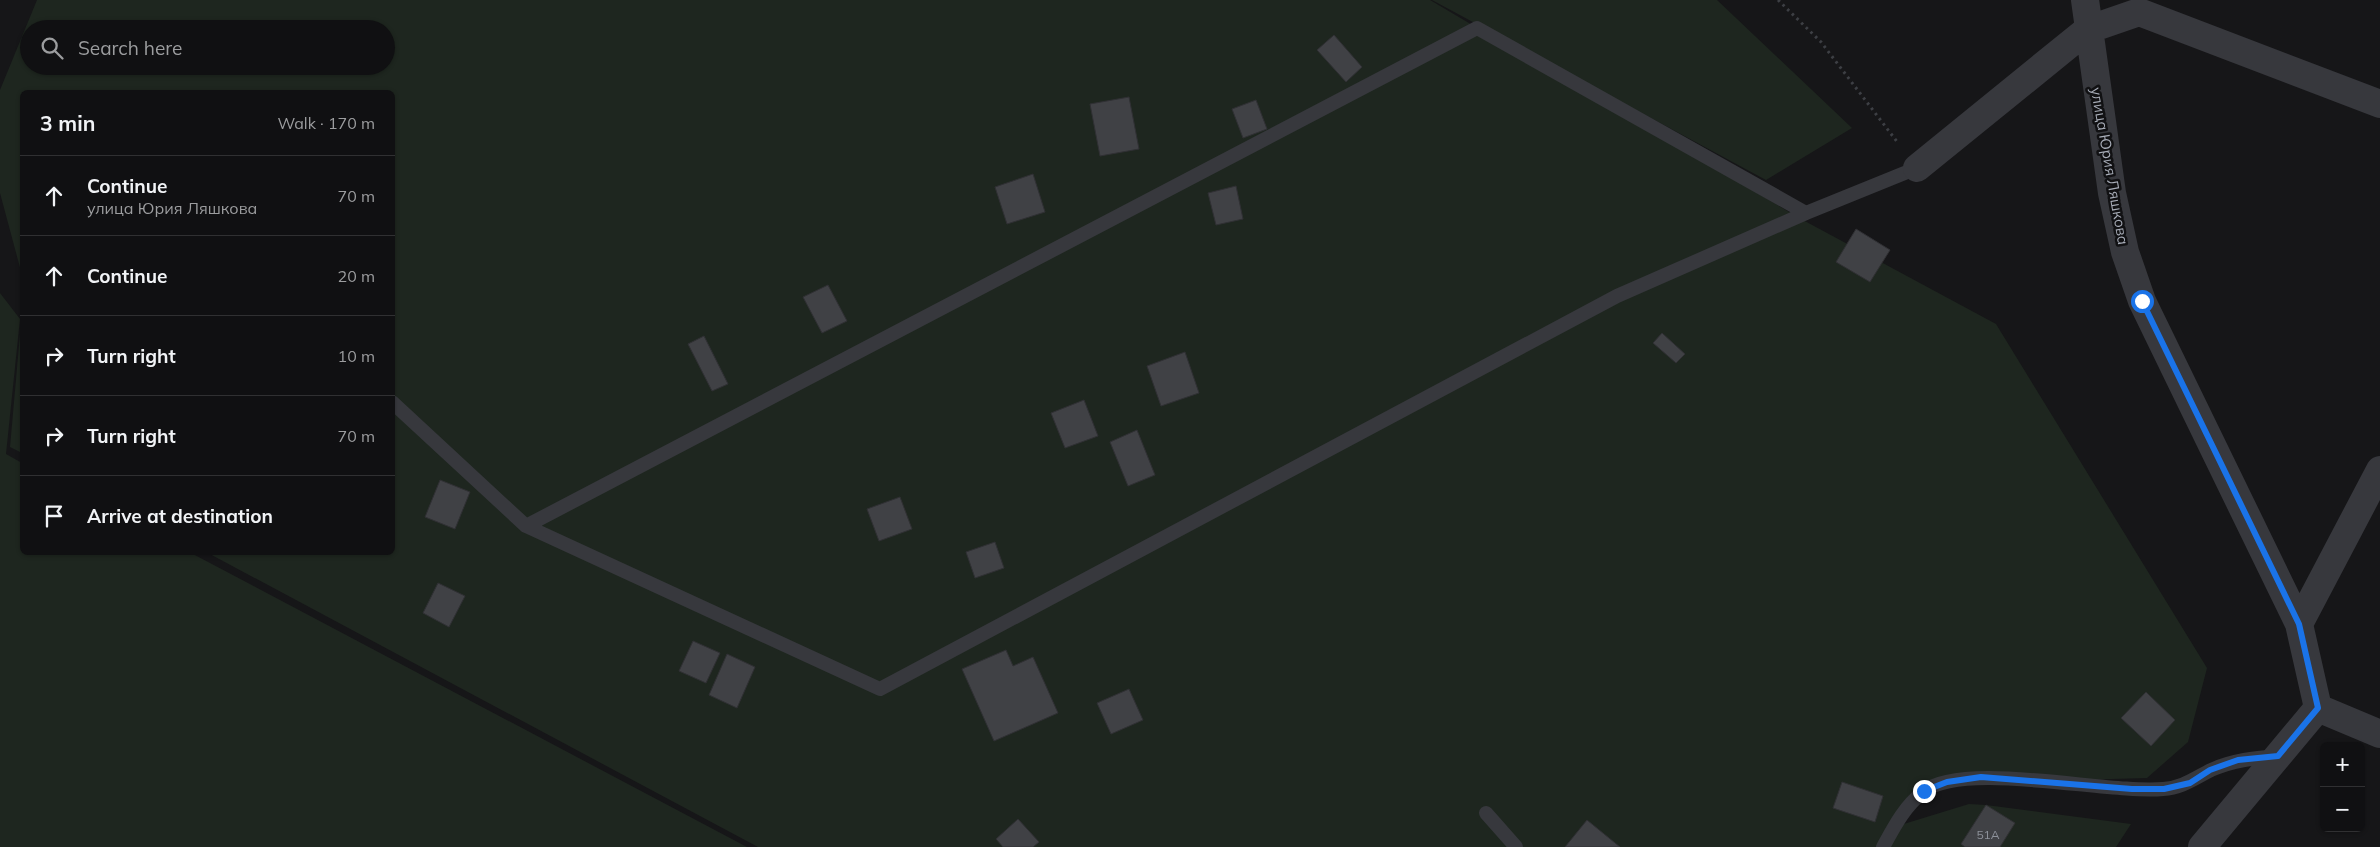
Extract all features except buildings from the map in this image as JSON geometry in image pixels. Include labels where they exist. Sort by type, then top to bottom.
[{"type":"street","name":"улица Юрия Ляшкова","points":[[2085,0],[2087,30],[2112,193],[2125,252],[2142,301],[2299,624],[2318,708]]},
{"type":"street","points":[[1917,168],[2087,30],[2139,12],[2380,104]]},
{"type":"street","points":[[2299,624],[2380,470]]},
{"type":"street","points":[[2202,847],[2318,708],[2380,734]]},
{"type":"lane","points":[[526,526],[1477,28],[1806,213]]},
{"type":"lane","points":[[395,405],[526,526],[880,689],[1617,296],[1806,213],[1917,168]]},
{"type":"lane","points":[[1883,847],[1903,812],[1924,791],[1947,782],[1981,777],[2132,789],[2164,789],[2190,783],[2210,770],[2238,760],[2278,756]]},
{"type":"lane","points":[[1486,813],[1516,847]]},
{"type":"path","points":[[1778,0],[1821,42],[1917,168]]},
{"type":"shaded area","points":[[37,0],[1430,0],[1801,219],[1996,324],[2207,668],[2188,742],[2147,778],[1942,784],[1894,827],[1969,804],[1986,805],[2131,824],[2116,847],[758,847],[212,555],[395,555],[395,90],[20,90],[20,268],[0,193],[0,90],[20,41],[20,75],[395,75],[395,20],[29,20]]},
{"type":"shaded area","points":[[1432,0],[1717,0],[1852,128],[1766,180]]},
{"type":"shaded area","points":[[0,293],[20,319],[6,454],[20,462],[20,555],[195,555],[747,847],[0,847]]},
{"type":"shaded area","points":[[20,334],[20,452],[10,447]]},
{"type":"route","points":[[1924,791],[1947,782],[1981,777],[2132,789],[2164,789],[2190,783],[2210,770],[2238,760],[2278,756],[2318,708],[2299,624],[2142,301]]}]
